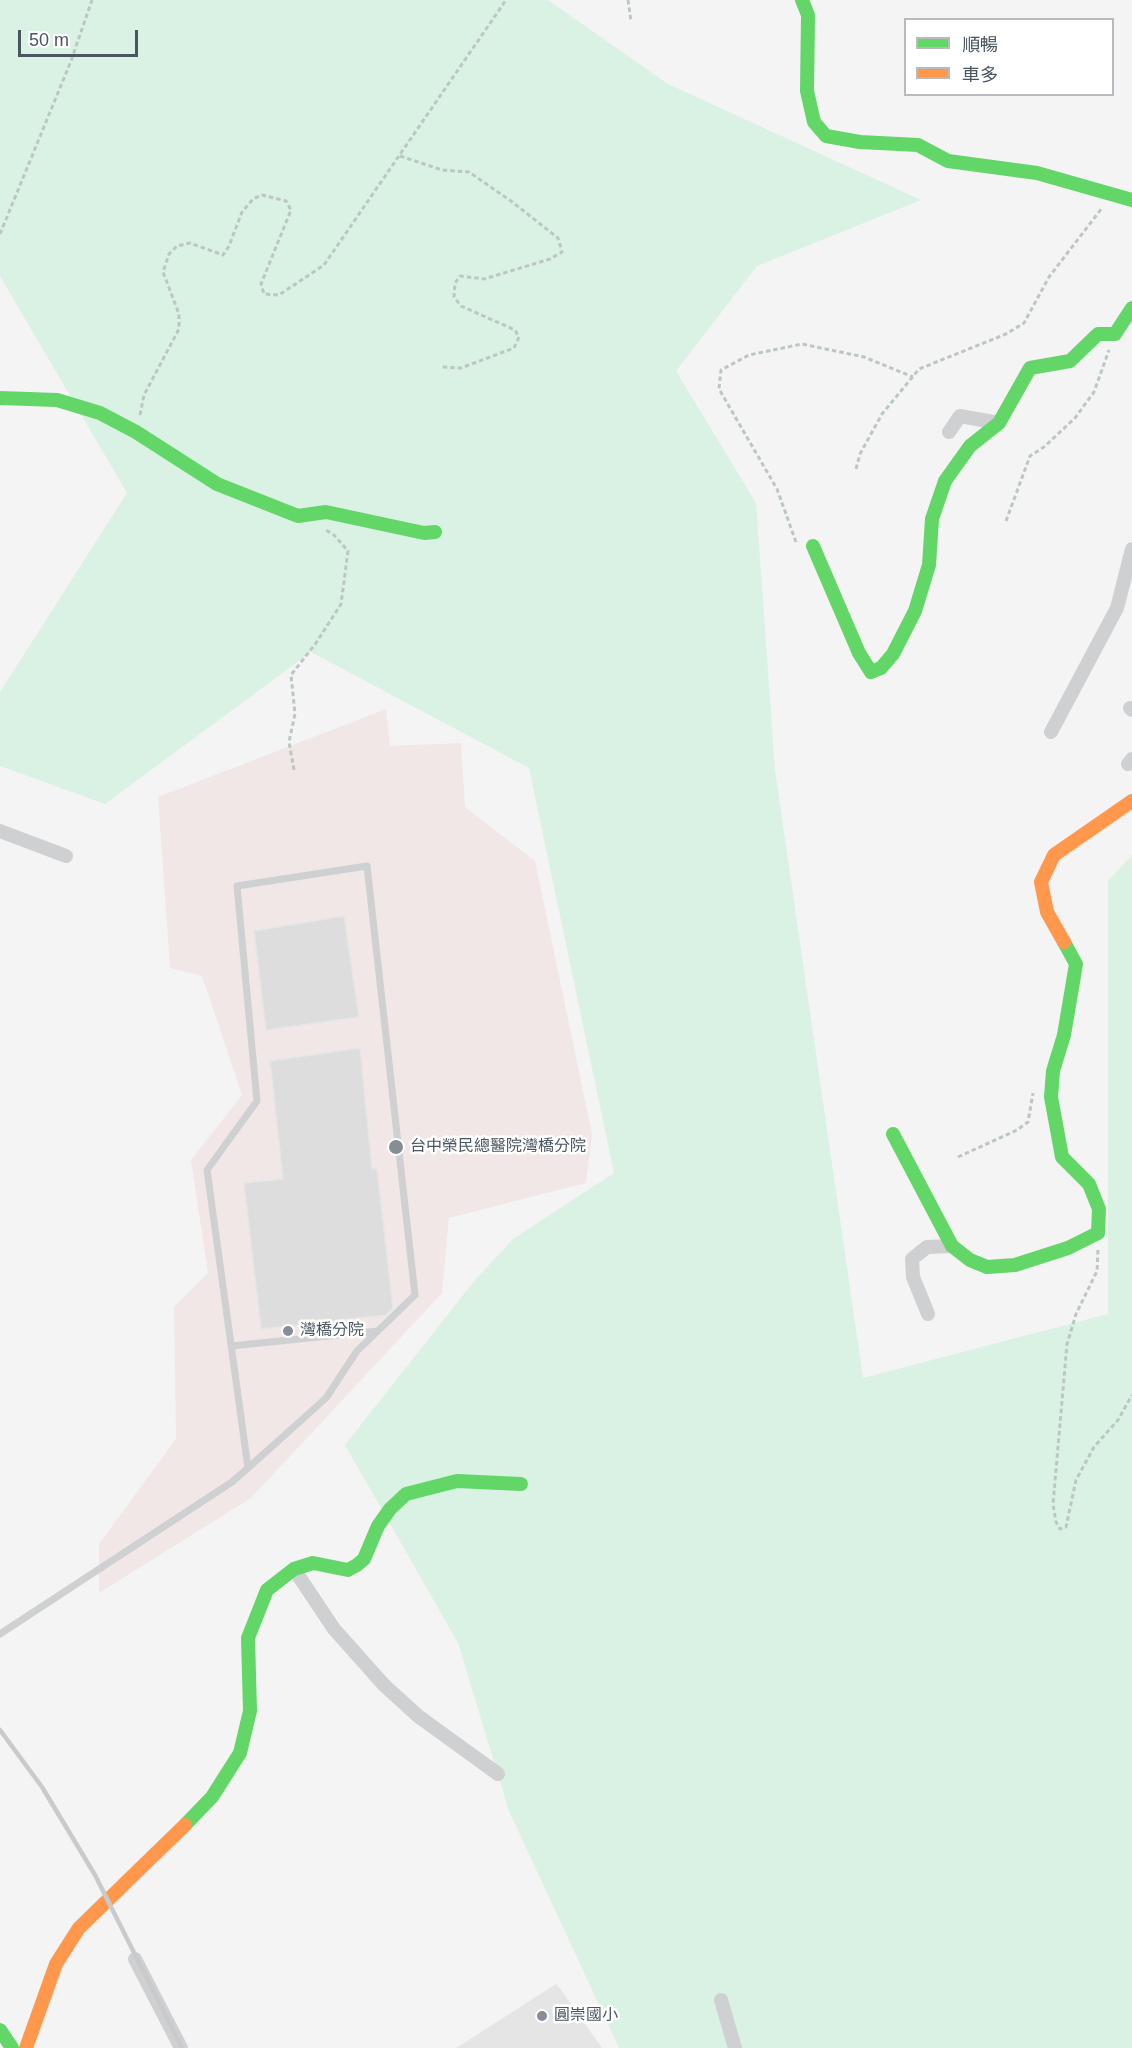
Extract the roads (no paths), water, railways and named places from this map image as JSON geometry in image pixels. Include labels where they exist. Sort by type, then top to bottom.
[{"type":"street","points":[[802,0],[808,15],[807,91],[814,122],[826,135],[860,142],[918,145],[948,161],[1037,173],[1132,200]]},
{"type":"street","points":[[813,546],[859,653],[871,672],[882,668],[893,654],[915,611],[929,565],[932,519],[945,481],[970,446],[999,423],[1030,368],[1070,361],[1098,333],[1115,334],[1132,308]]},
{"type":"street","points":[[0,398],[57,400],[100,413],[136,432],[217,484],[298,516],[326,512],[424,533],[435,532]]},
{"type":"street","points":[[949,432],[960,416],[999,423]]},
{"type":"street","points":[[1051,732],[1117,608],[1132,549]]},
{"type":"street","points":[[893,1134],[952,1246],[970,1260],[987,1267],[1016,1266],[1068,1248],[1098,1233],[1099,1209],[1089,1184],[1062,1156],[1051,1097],[1053,1071],[1064,1035],[1076,964],[1047,912],[1041,882],[1054,855],[1132,801]]},
{"type":"street","points":[[0,831],[66,856]]},
{"type":"street","points":[[928,1314],[913,1277],[912,1259],[927,1247],[952,1246]]},
{"type":"street","points":[[26,2048],[56,1964],[79,1928],[212,1797],[240,1753],[250,1711],[248,1638],[267,1590],[294,1569],[313,1563],[348,1570],[357,1566],[364,1559],[378,1526],[390,1509],[406,1494],[457,1481],[521,1484]]},
{"type":"street","points":[[294,1569],[334,1629],[384,1684],[418,1716],[498,1774]]},
{"type":"street","points":[[135,1959],[181,2048]]},
{"type":"street","points":[[721,2000],[735,2048]]},
{"type":"street","points":[[0,2030],[12,2048]]},
{"type":"lane","points":[[0,1634],[232,1482],[248,1468],[326,1398],[357,1351],[415,1295],[367,866],[237,886],[257,1101],[207,1170],[248,1468]]},
{"type":"lane","points":[[231,1346],[378,1331]]},
{"type":"railway","points":[[0,1730],[42,1787],[95,1875],[182,2048]]},
{"type":"place","name":"台中榮民總醫院灣橋分院","points":[[396,1147]]},
{"type":"place","name":"灣橋分院","points":[[288,1331]]},
{"type":"place","name":"圓崇國小","points":[[542,2016]]}]
